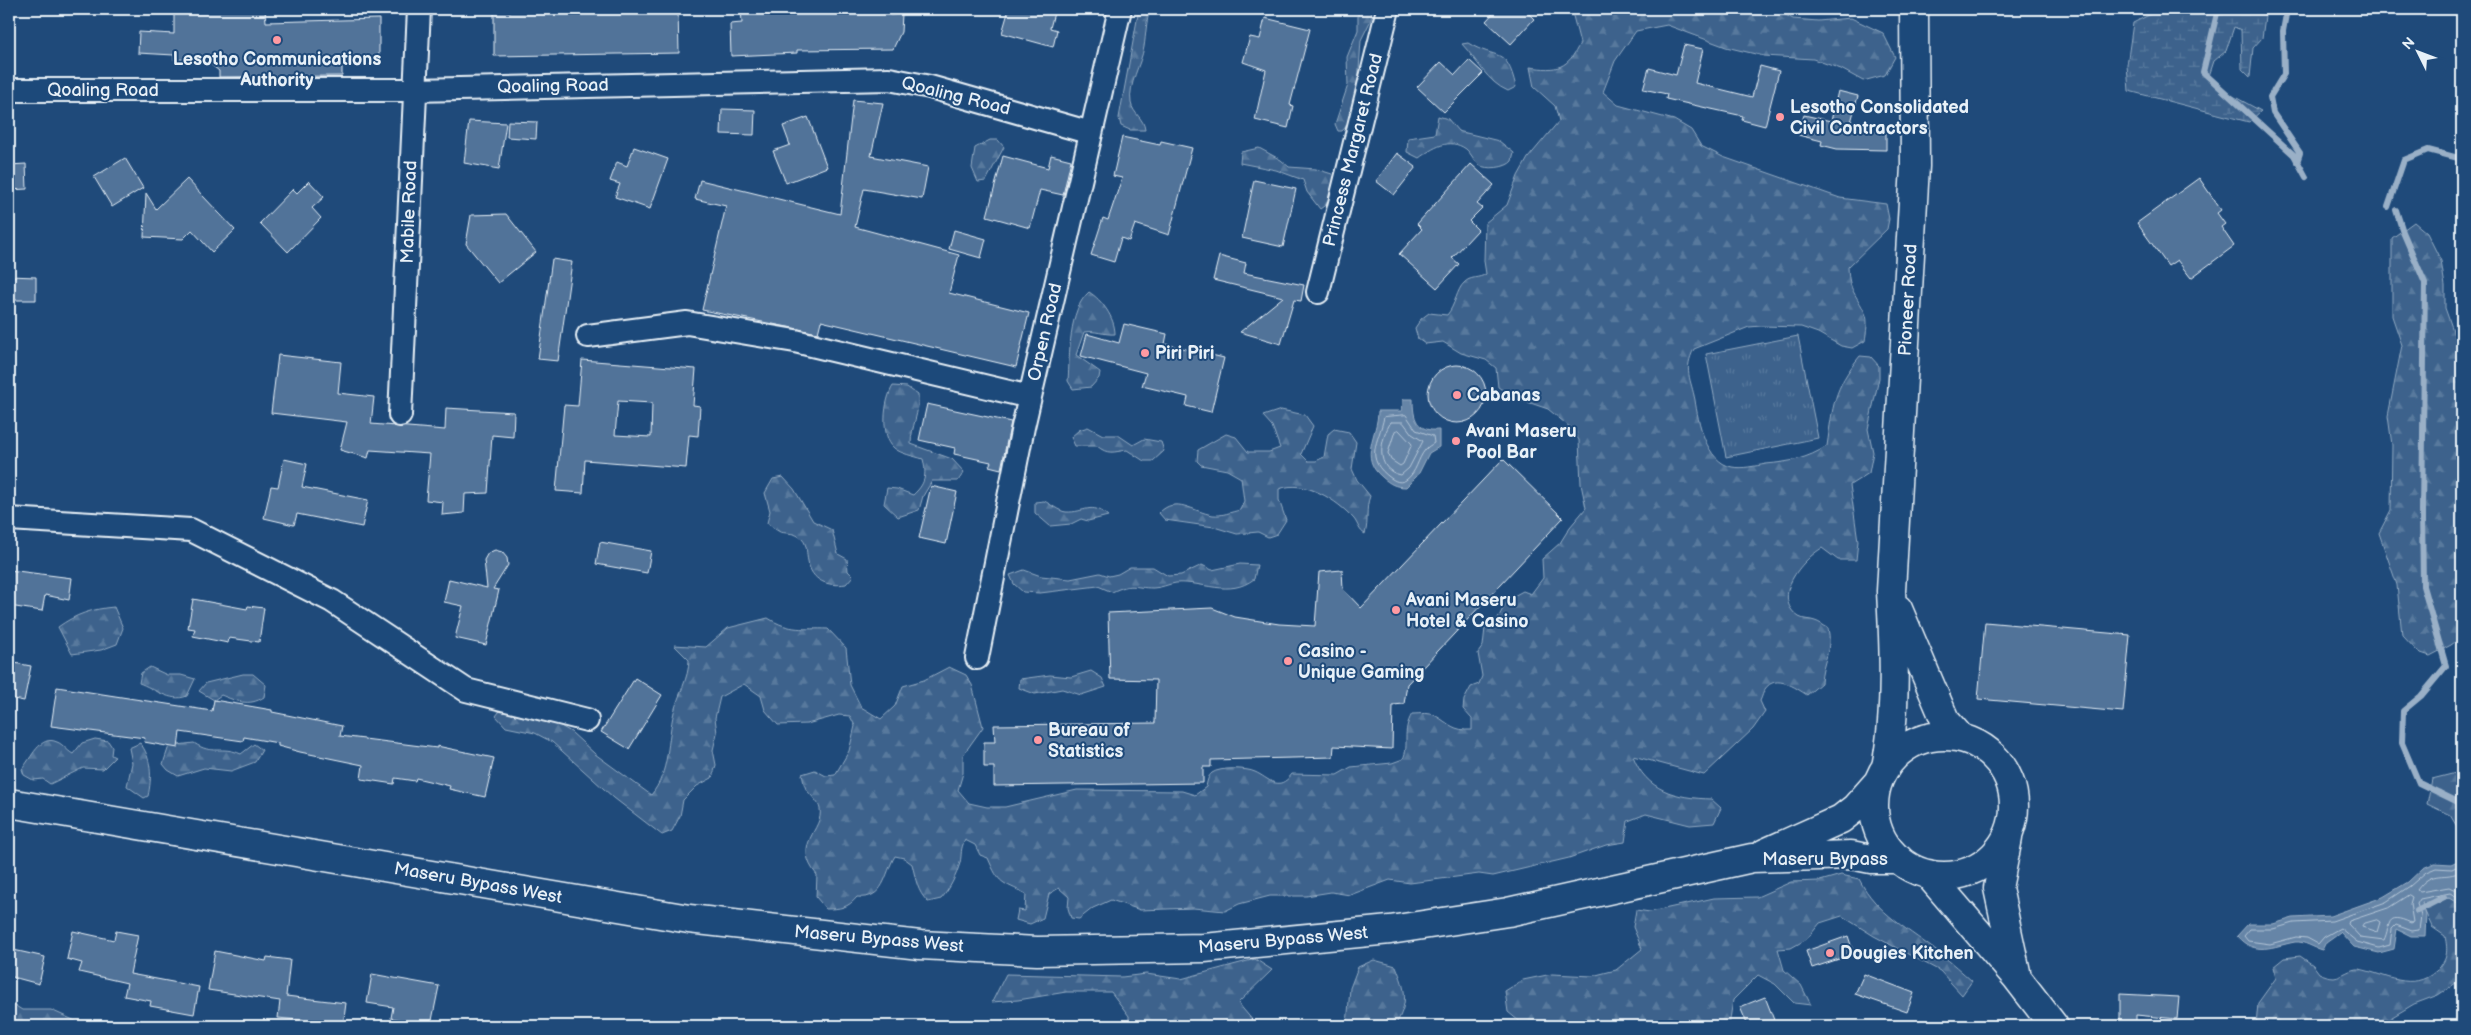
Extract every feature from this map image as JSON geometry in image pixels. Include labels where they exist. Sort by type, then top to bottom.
[{"type":"main road","name":"Pioneer Road","points":[[1882,774],[1891,730],[1893,633],[1891,591],[1915,166],[1914,9]]},
{"type":"main road","name":"Pioneer Road","points":[[1891,591],[1945,720],[1960,737]]},
{"type":"main road","points":[[2010,829],[2002,844],[1991,857],[1978,867],[1962,873],[1945,876],[1928,874],[1912,868],[1898,859],[1887,846],[1879,832],[1875,816],[1875,799],[1882,774],[1897,754],[1910,744],[1926,738],[1943,736],[1960,737],[1976,743],[1990,752],[2001,765],[2009,780],[2014,812],[1998,888],[2017,978]]},
{"type":"main road","name":"Maseru Bypass","points":[[1752,858],[1841,819],[1855,808],[1882,774]]},
{"type":"main road","name":"Maseru Bypass West","points":[[9,803],[689,919],[920,945],[1037,951],[1204,948],[1390,930],[1508,912],[1752,858]]},
{"type":"main road","name":"Maseru Bypass","points":[[1752,858],[1851,855],[1871,859],[1898,859]]},
{"type":"main road","points":[[1928,874],[2017,978],[2054,1026]]},
{"type":"street","name":"Mabile Road","points":[[400,415],[419,9]]},
{"type":"street","name":"Orpen Road","points":[[976,658],[1030,397],[1120,9]]},
{"type":"street","name":"Princess Margaret Road","points":[[1318,292],[1388,9]]},
{"type":"street","name":"Qoaling Road","points":[[9,90],[414,90],[889,79],[930,87],[1091,132]]},
{"type":"street","points":[[588,336],[688,323],[795,341],[1030,397]]},
{"type":"street","points":[[9,519],[191,530],[332,601],[466,690],[587,720]]},
{"type":"green space","points":[[1139,9],[1150,9],[1144,47],[1131,89],[1131,103],[1143,122],[1145,130],[1130,130],[1121,126],[1119,118]]},
{"type":"green space","points":[[1358,9],[1372,9],[1371,20],[1361,40],[1358,85],[1351,121],[1342,131],[1338,131],[1335,124],[1348,85],[1347,57],[1358,30]]},
{"type":"green space","points":[[1553,9],[1775,9],[1793,19],[1818,21],[1851,18],[1883,33],[1895,57],[1885,75],[1863,81],[1841,69],[1813,59],[1764,56],[1726,47],[1667,25],[1636,31],[1615,61],[1603,92],[1618,105],[1674,120],[1691,130],[1701,146],[1723,157],[1840,198],[1886,204],[1889,219],[1887,229],[1848,267],[1851,287],[1867,319],[1865,341],[1852,348],[1841,346],[1818,333],[1801,327],[1749,327],[1694,349],[1691,356],[1688,369],[1698,419],[1705,440],[1723,464],[1736,468],[1798,459],[1827,446],[1833,409],[1844,378],[1860,356],[1871,357],[1879,366],[1879,378],[1868,429],[1873,452],[1869,473],[1850,485],[1858,541],[1856,560],[1838,560],[1822,548],[1798,570],[1788,590],[1791,609],[1799,617],[1817,622],[1828,628],[1829,642],[1821,683],[1807,695],[1786,683],[1775,682],[1770,684],[1764,690],[1760,701],[1765,712],[1753,729],[1704,775],[1633,756],[1639,768],[1654,785],[1686,797],[1711,799],[1721,808],[1714,823],[1690,825],[1646,814],[1628,821],[1625,842],[1606,845],[1569,858],[1493,876],[1479,874],[1410,883],[1390,880],[1350,895],[1331,892],[1306,896],[1270,896],[1239,904],[1225,911],[1193,908],[1140,910],[1111,900],[1093,908],[1079,919],[1071,918],[1068,908],[1069,897],[1059,888],[1049,894],[1043,918],[1030,924],[1016,920],[1018,910],[1025,911],[1026,894],[1002,882],[995,874],[988,858],[980,855],[975,845],[965,840],[962,846],[957,873],[941,899],[928,902],[919,889],[912,864],[904,858],[895,856],[882,884],[873,894],[866,897],[857,897],[850,904],[843,907],[826,909],[816,897],[817,875],[807,855],[810,838],[820,817],[820,809],[806,789],[802,774],[815,770],[826,776],[835,775],[849,751],[855,726],[850,716],[839,715],[807,724],[778,725],[765,710],[761,696],[744,684],[720,697],[715,718],[717,733],[713,750],[716,765],[712,778],[697,786],[683,800],[680,816],[672,831],[662,835],[614,798],[552,742],[535,733],[506,727],[496,716],[503,707],[552,721],[571,732],[595,754],[651,795],[662,777],[674,712],[689,667],[689,660],[674,645],[706,647],[728,628],[768,618],[790,627],[828,629],[846,648],[850,685],[861,707],[881,719],[895,706],[903,686],[924,680],[949,667],[966,675],[972,685],[983,727],[963,755],[963,773],[958,790],[969,803],[987,807],[1005,807],[1077,790],[1182,791],[1195,795],[1206,787],[1212,773],[1227,769],[1251,771],[1274,782],[1282,783],[1292,774],[1337,775],[1351,767],[1392,763],[1403,759],[1406,748],[1407,727],[1412,714],[1430,714],[1456,728],[1472,730],[1472,719],[1463,709],[1464,700],[1471,687],[1479,684],[1482,676],[1478,653],[1483,646],[1485,628],[1495,624],[1508,599],[1523,591],[1531,594],[1543,578],[1542,559],[1560,543],[1570,527],[1586,508],[1581,484],[1579,440],[1571,428],[1548,409],[1513,397],[1498,387],[1496,368],[1486,360],[1461,353],[1443,342],[1425,344],[1418,339],[1415,328],[1421,319],[1429,313],[1447,315],[1464,283],[1469,279],[1486,274],[1484,261],[1485,223],[1507,205],[1518,176],[1528,158],[1559,121],[1555,106],[1534,87],[1530,67],[1548,69],[1561,66],[1576,52],[1580,43],[1573,16]]},
{"type":"green space","points":[[2161,9],[2266,9],[2262,38],[2253,48],[2250,77],[2242,69],[2241,30],[2234,27],[2226,51],[2214,61],[2209,76],[2222,90],[2261,111],[2249,122],[2129,91],[2127,65],[2133,23]]},
{"type":"green space","points":[[1468,43],[1504,59],[1516,87],[1508,91],[1494,82],[1462,44]]},
{"type":"green space","points":[[1438,116],[1448,119],[1458,131],[1499,141],[1514,153],[1512,161],[1501,167],[1482,167],[1466,149],[1453,144],[1441,145],[1419,158],[1407,152],[1408,138],[1435,134]]},
{"type":"green space","points":[[990,140],[998,140],[1004,147],[986,181],[978,182],[972,168],[975,148]]},
{"type":"green space","points":[[1259,148],[1281,160],[1289,167],[1316,169],[1332,174],[1336,184],[1335,198],[1320,209],[1307,192],[1303,180],[1276,170],[1240,163],[1241,152]]},
{"type":"green space","points":[[2414,222],[2427,233],[2441,261],[2445,286],[2445,308],[2462,356],[2462,637],[2430,656],[2418,652],[2402,635],[2397,585],[2379,533],[2391,510],[2392,445],[2388,416],[2402,345],[2392,316],[2392,238]]},
{"type":"green space","points":[[1089,292],[1107,310],[1113,322],[1115,334],[1084,332],[1076,355],[1100,372],[1099,378],[1091,387],[1073,389],[1068,381],[1071,334],[1077,310]]},
{"type":"green space","points":[[1798,336],[1818,438],[1726,457],[1706,354]]},
{"type":"green space","points":[[893,386],[907,387],[918,395],[918,408],[911,444],[952,459],[964,472],[958,481],[932,481],[923,496],[919,510],[898,517],[884,504],[887,488],[897,489],[913,495],[924,479],[925,470],[923,459],[894,448],[887,435],[885,418],[887,400]]},
{"type":"green space","points":[[1281,410],[1305,415],[1313,426],[1301,454],[1308,461],[1316,461],[1324,457],[1328,434],[1334,429],[1349,432],[1356,442],[1352,469],[1357,480],[1370,496],[1365,534],[1354,519],[1339,505],[1320,493],[1299,487],[1279,489],[1279,500],[1286,520],[1277,534],[1268,537],[1258,532],[1237,534],[1214,527],[1165,520],[1159,513],[1172,505],[1185,506],[1213,515],[1240,510],[1244,501],[1241,478],[1227,470],[1201,465],[1197,461],[1198,450],[1226,434],[1236,437],[1248,452],[1269,452],[1280,448],[1272,426],[1263,416]]},
{"type":"green space","points":[[1088,427],[1103,435],[1118,435],[1133,445],[1144,439],[1161,442],[1164,451],[1153,461],[1144,461],[1127,450],[1111,452],[1104,451],[1097,446],[1075,446],[1071,437],[1079,430]]},
{"type":"green space","points":[[783,477],[794,489],[813,521],[832,530],[838,554],[847,559],[848,571],[853,576],[846,584],[827,583],[817,578],[810,568],[804,541],[794,534],[780,532],[767,523],[770,511],[765,493],[773,479]]},
{"type":"green space","points":[[1044,501],[1066,512],[1092,508],[1108,516],[1088,521],[1081,519],[1071,524],[1050,526],[1035,513],[1035,502]]},
{"type":"green space","points":[[1240,564],[1257,565],[1254,579],[1245,585],[1225,588],[1176,583],[1156,588],[1129,586],[1112,592],[1098,586],[1040,593],[1023,592],[1014,584],[1010,575],[1024,570],[1041,576],[1070,579],[1100,573],[1109,576],[1118,574],[1130,567],[1153,567],[1168,576],[1181,575],[1202,565],[1212,570]]},
{"type":"green space","points":[[114,607],[123,628],[117,644],[101,650],[72,654],[58,627],[84,613]]},
{"type":"green space","points":[[150,667],[167,675],[181,675],[195,679],[187,696],[174,698],[139,683],[141,673]]},
{"type":"green space","points":[[1091,671],[1102,678],[1106,687],[1081,695],[1062,689],[1035,694],[1019,688],[1020,679],[1050,675],[1071,677]]},
{"type":"green space","points":[[243,674],[253,674],[266,685],[264,697],[248,702],[237,701],[221,695],[214,700],[199,691],[206,683]]},
{"type":"green space","points":[[95,739],[108,741],[112,747],[111,755],[115,757],[103,769],[83,768],[50,784],[43,779],[33,780],[24,775],[22,769],[36,749],[46,741],[51,740],[59,743],[73,754],[82,743]]},
{"type":"green space","points":[[140,743],[147,755],[150,768],[148,796],[144,798],[127,786],[132,763],[129,748]]},
{"type":"green space","points":[[194,743],[207,749],[228,750],[241,754],[254,744],[262,750],[255,762],[231,771],[204,768],[178,776],[168,770],[163,764],[169,746]]},
{"type":"green space","points":[[2462,773],[2462,835],[2450,815],[2427,804],[2432,779]]},
{"type":"green space","points":[[1841,875],[1859,879],[1866,891],[1885,912],[1948,960],[1972,981],[1962,995],[1940,971],[1874,936],[1842,916],[1820,923],[1807,939],[1791,948],[1778,949],[1784,970],[1801,985],[1811,1005],[1794,1003],[1775,984],[1758,975],[1733,1000],[1729,1026],[1525,1026],[1508,1012],[1505,991],[1523,980],[1552,974],[1592,976],[1616,970],[1642,949],[1633,927],[1636,910],[1650,912],[1714,898],[1757,897],[1791,882],[1820,881]]},
{"type":"green space","points":[[2450,898],[2462,906],[2462,979],[2438,995],[2414,1004],[2377,1026],[2362,1026],[2339,1022],[2324,1026],[2299,1021],[2290,1026],[2256,1026],[2258,1003],[2276,978],[2273,967],[2284,958],[2300,956],[2313,965],[2319,973],[2330,977],[2359,969],[2399,980],[2418,981],[2427,977],[2443,963],[2447,946],[2445,936],[2432,927],[2421,903]]},
{"type":"green space","points":[[1255,959],[1272,970],[1238,1003],[1254,1022],[1251,1026],[1129,1026],[1129,1016],[1111,992],[1066,992],[992,1002],[1006,974],[1122,977],[1146,974],[1181,979]]},
{"type":"green space","points":[[1374,960],[1396,966],[1404,990],[1404,1003],[1399,1018],[1395,1026],[1347,1026],[1350,988],[1358,967]]},
{"type":"green space","points":[[9,995],[11,1003],[22,1010],[51,1010],[80,1023],[128,1026],[9,1026]]},
{"type":"water","points":[[1403,399],[1413,399],[1415,418],[1421,426],[1425,429],[1439,430],[1439,447],[1429,453],[1418,475],[1406,487],[1393,485],[1382,477],[1371,462],[1370,454],[1378,411],[1402,411]]},
{"type":"water","points":[[2462,859],[2462,906],[2449,898],[2422,903],[2426,915],[2425,936],[2411,936],[2397,929],[2394,949],[2379,953],[2354,947],[2340,932],[2326,942],[2322,950],[2299,942],[2257,948],[2244,942],[2237,936],[2248,924],[2273,924],[2293,918],[2330,916],[2383,897],[2408,882],[2423,868],[2435,863],[2451,864]]},
{"type":"building","name":"Lesotho Communications Authority","points":[[174,9],[265,9],[266,22],[379,19],[379,63],[342,64],[342,76],[219,77],[219,71],[203,58],[174,60],[174,55],[138,53],[139,32],[174,34]]},
{"type":"building","points":[[525,9],[678,10],[679,53],[494,56],[494,12],[525,11]]},
{"type":"building","points":[[741,9],[889,9],[890,15],[902,14],[901,32],[893,49],[797,50],[797,53],[731,56],[730,24],[742,23]]},
{"type":"building","points":[[1009,9],[1055,9],[1050,28],[1057,30],[1053,47],[1002,33]]},
{"type":"building","points":[[1497,9],[1524,9],[1534,19],[1511,44],[1486,21]]},
{"type":"building","points":[[1265,18],[1310,29],[1290,105],[1293,106],[1288,128],[1255,120],[1266,70],[1243,62],[1250,37],[1260,39]]},
{"type":"building","points":[[1684,45],[1703,49],[1695,83],[1752,97],[1760,66],[1779,71],[1765,126],[1742,120],[1743,116],[1666,99],[1667,94],[1643,89],[1649,68],[1676,75]]},
{"type":"building","points":[[1469,60],[1483,73],[1444,112],[1417,87],[1441,62],[1455,75]]},
{"type":"building","points":[[1838,91],[1858,96],[1850,126],[1886,126],[1886,150],[1837,149],[1821,145],[1822,141],[1798,135],[1804,115],[1831,121]]},
{"type":"building","points":[[853,100],[883,103],[871,156],[928,167],[922,199],[864,189],[855,227],[959,255],[949,293],[1029,313],[1016,367],[821,321],[818,333],[702,310],[726,206],[695,199],[700,180],[840,214]]},
{"type":"building","points":[[722,109],[755,110],[754,135],[721,134]]},
{"type":"building","points":[[808,117],[827,167],[786,183],[773,151],[790,145],[783,126]]},
{"type":"building","points":[[469,121],[506,123],[499,169],[464,163]]},
{"type":"building","points":[[508,121],[537,122],[536,139],[507,137]]},
{"type":"building","points":[[1122,137],[1160,145],[1161,141],[1192,148],[1169,235],[1135,224],[1129,241],[1121,238],[1114,262],[1091,255],[1103,218],[1108,220],[1122,178],[1113,176]]},
{"type":"building","points":[[634,147],[668,159],[650,209],[615,197],[620,184],[610,181],[617,162],[627,166]]},
{"type":"building","points":[[1397,153],[1416,167],[1394,195],[1376,181]]},
{"type":"building","points":[[1051,155],[1071,160],[1063,195],[1040,190],[1030,228],[987,216],[1003,156],[1048,168]]},
{"type":"building","points":[[125,158],[143,188],[112,207],[94,177]]},
{"type":"building","points":[[26,164],[27,189],[9,190],[9,165]]},
{"type":"building","points":[[1471,164],[1494,185],[1477,204],[1482,208],[1469,221],[1478,230],[1452,258],[1459,264],[1437,288],[1399,254],[1422,229],[1417,224]]},
{"type":"building","points":[[2199,178],[2221,210],[2217,213],[2225,224],[2221,227],[2234,246],[2191,278],[2177,260],[2168,266],[2137,223]]},
{"type":"building","points":[[187,179],[235,230],[212,252],[192,230],[183,239],[144,237],[146,193],[156,209]]},
{"type":"building","points":[[1254,180],[1296,189],[1283,247],[1242,238]]},
{"type":"building","points":[[309,181],[324,197],[312,208],[321,218],[288,252],[260,223],[293,189],[297,193]]},
{"type":"building","points":[[506,214],[536,252],[498,283],[466,244],[471,215]]},
{"type":"building","points":[[954,230],[986,239],[981,258],[949,249]]},
{"type":"building","points":[[1219,256],[1246,263],[1244,273],[1304,285],[1301,301],[1294,300],[1281,344],[1240,332],[1283,297],[1213,280]]},
{"type":"building","points":[[552,259],[572,262],[558,361],[538,359]]},
{"type":"building","points":[[9,276],[36,277],[36,300],[9,300]]},
{"type":"building","points":[[1124,324],[1167,334],[1165,344],[1224,358],[1211,412],[1186,406],[1188,397],[1142,386],[1146,373],[1081,356],[1087,334],[1119,343]]},
{"type":"building","points":[[278,355],[341,362],[338,393],[374,397],[371,424],[445,430],[446,408],[514,412],[513,437],[492,435],[488,493],[465,494],[464,513],[442,515],[443,502],[426,500],[430,454],[370,450],[368,458],[340,450],[347,422],[271,413]]},
{"type":"building","points":[[582,360],[696,369],[693,405],[700,406],[698,436],[689,435],[686,468],[585,460],[583,493],[556,491],[564,405],[578,406]],"holes":[[[618,401],[652,403],[651,437],[615,435]]]},
{"type":"building","name":"Cabanas","points":[[1457,365],[1473,370],[1481,378],[1486,394],[1481,410],[1473,418],[1457,423],[1441,418],[1433,410],[1428,394],[1433,378],[1441,370]]},
{"type":"building","points":[[927,404],[1011,422],[1001,469],[989,466],[991,462],[954,454],[955,448],[919,440]]},
{"type":"building","points":[[284,459],[307,464],[302,487],[368,500],[362,527],[297,514],[294,525],[264,518],[271,486],[278,487]]},
{"type":"building","name":"Avani Maseru Hotel & Casino","points":[[1503,459],[1563,518],[1407,684],[1404,704],[1393,705],[1392,749],[1334,746],[1333,757],[1211,760],[1211,767],[1203,767],[1203,783],[994,786],[994,767],[984,767],[984,742],[995,742],[994,725],[1155,723],[1156,680],[1110,679],[1108,613],[1212,608],[1235,617],[1279,624],[1315,626],[1319,572],[1342,570],[1343,589],[1361,608]]},
{"type":"building","points":[[931,486],[957,492],[946,544],[919,538]]},
{"type":"building","points":[[600,542],[651,551],[647,573],[596,564]]},
{"type":"building","points":[[495,550],[502,552],[507,558],[508,565],[493,589],[499,590],[486,645],[455,638],[463,606],[444,602],[449,579],[487,588],[484,560],[488,553]]},
{"type":"building","points":[[9,570],[72,578],[69,600],[45,595],[42,611],[9,606]]},
{"type":"building","points":[[193,599],[247,609],[248,606],[264,608],[259,642],[229,638],[228,643],[193,636],[195,629],[188,628]]},
{"type":"building","points":[[1985,622],[2130,635],[2123,712],[1978,699]]},
{"type":"building","points":[[9,662],[31,666],[24,701],[9,698]]},
{"type":"building","points":[[635,678],[662,695],[629,749],[601,732]]},
{"type":"building","points":[[57,687],[212,711],[214,700],[272,710],[272,712],[342,726],[340,736],[437,748],[437,746],[494,758],[485,797],[449,789],[450,786],[416,778],[415,781],[395,778],[394,784],[361,779],[363,765],[300,752],[278,746],[278,743],[244,737],[243,741],[180,732],[178,748],[144,742],[145,738],[51,726]]},
{"type":"building","points":[[73,931],[114,940],[116,931],[138,935],[130,974],[199,987],[194,1014],[150,1006],[151,1001],[124,996],[127,983],[79,972],[82,963],[67,959]]},
{"type":"building","points":[[1848,936],[1854,954],[1812,968],[1806,951]]},
{"type":"building","points":[[9,949],[45,957],[39,984],[9,976]]},
{"type":"building","points":[[215,951],[266,961],[267,957],[290,960],[286,996],[346,1003],[343,1026],[306,1026],[307,1021],[278,1018],[280,1001],[208,990]]},
{"type":"building","points":[[372,974],[439,986],[431,1025],[391,1018],[393,1007],[367,1003]]},
{"type":"building","points":[[1864,974],[1914,993],[1907,1012],[1855,994]]},
{"type":"building","points":[[2120,994],[2179,997],[2177,1019],[2136,1015],[2136,1023],[2120,1023]]},
{"type":"building","points":[[1765,997],[1774,1020],[1759,1026],[1748,1026],[1740,1007]]},
{"type":"waterway","points":[[2218,9],[2203,72],[2294,155],[2306,177]]},
{"type":"waterway","points":[[2287,9],[2283,31],[2284,74],[2270,97],[2273,113],[2300,153],[2297,162]]},
{"type":"waterway","points":[[2388,207],[2404,160],[2428,150],[2462,159]]},
{"type":"waterway","points":[[2396,210],[2403,232],[2425,283],[2422,510],[2423,586],[2446,666],[2421,696],[2403,711],[2402,743],[2419,783],[2462,804]]},
{"type":"waterway","points":[[2417,911],[2444,897]]},
{"type":"place","name":"Lesotho Communications Authority","points":[[277,40]]},
{"type":"place","name":"Lesotho Consolidated Civil Contractors","points":[[1780,117]]},
{"type":"place","name":"Piri Piri","points":[[1145,353]]},
{"type":"place","name":"Cabanas","points":[[1457,395]]},
{"type":"place","name":"Avani Maseru Pool Bar","points":[[1456,441]]},
{"type":"place","name":"Avani Maseru Hotel & Casino","points":[[1396,610]]},
{"type":"place","name":"Casino - Unique Gaming","points":[[1288,661]]},
{"type":"place","name":"Bureau of Statistics","points":[[1038,740]]},
{"type":"place","name":"Dougies Kitchen","points":[[1830,953]]}]
